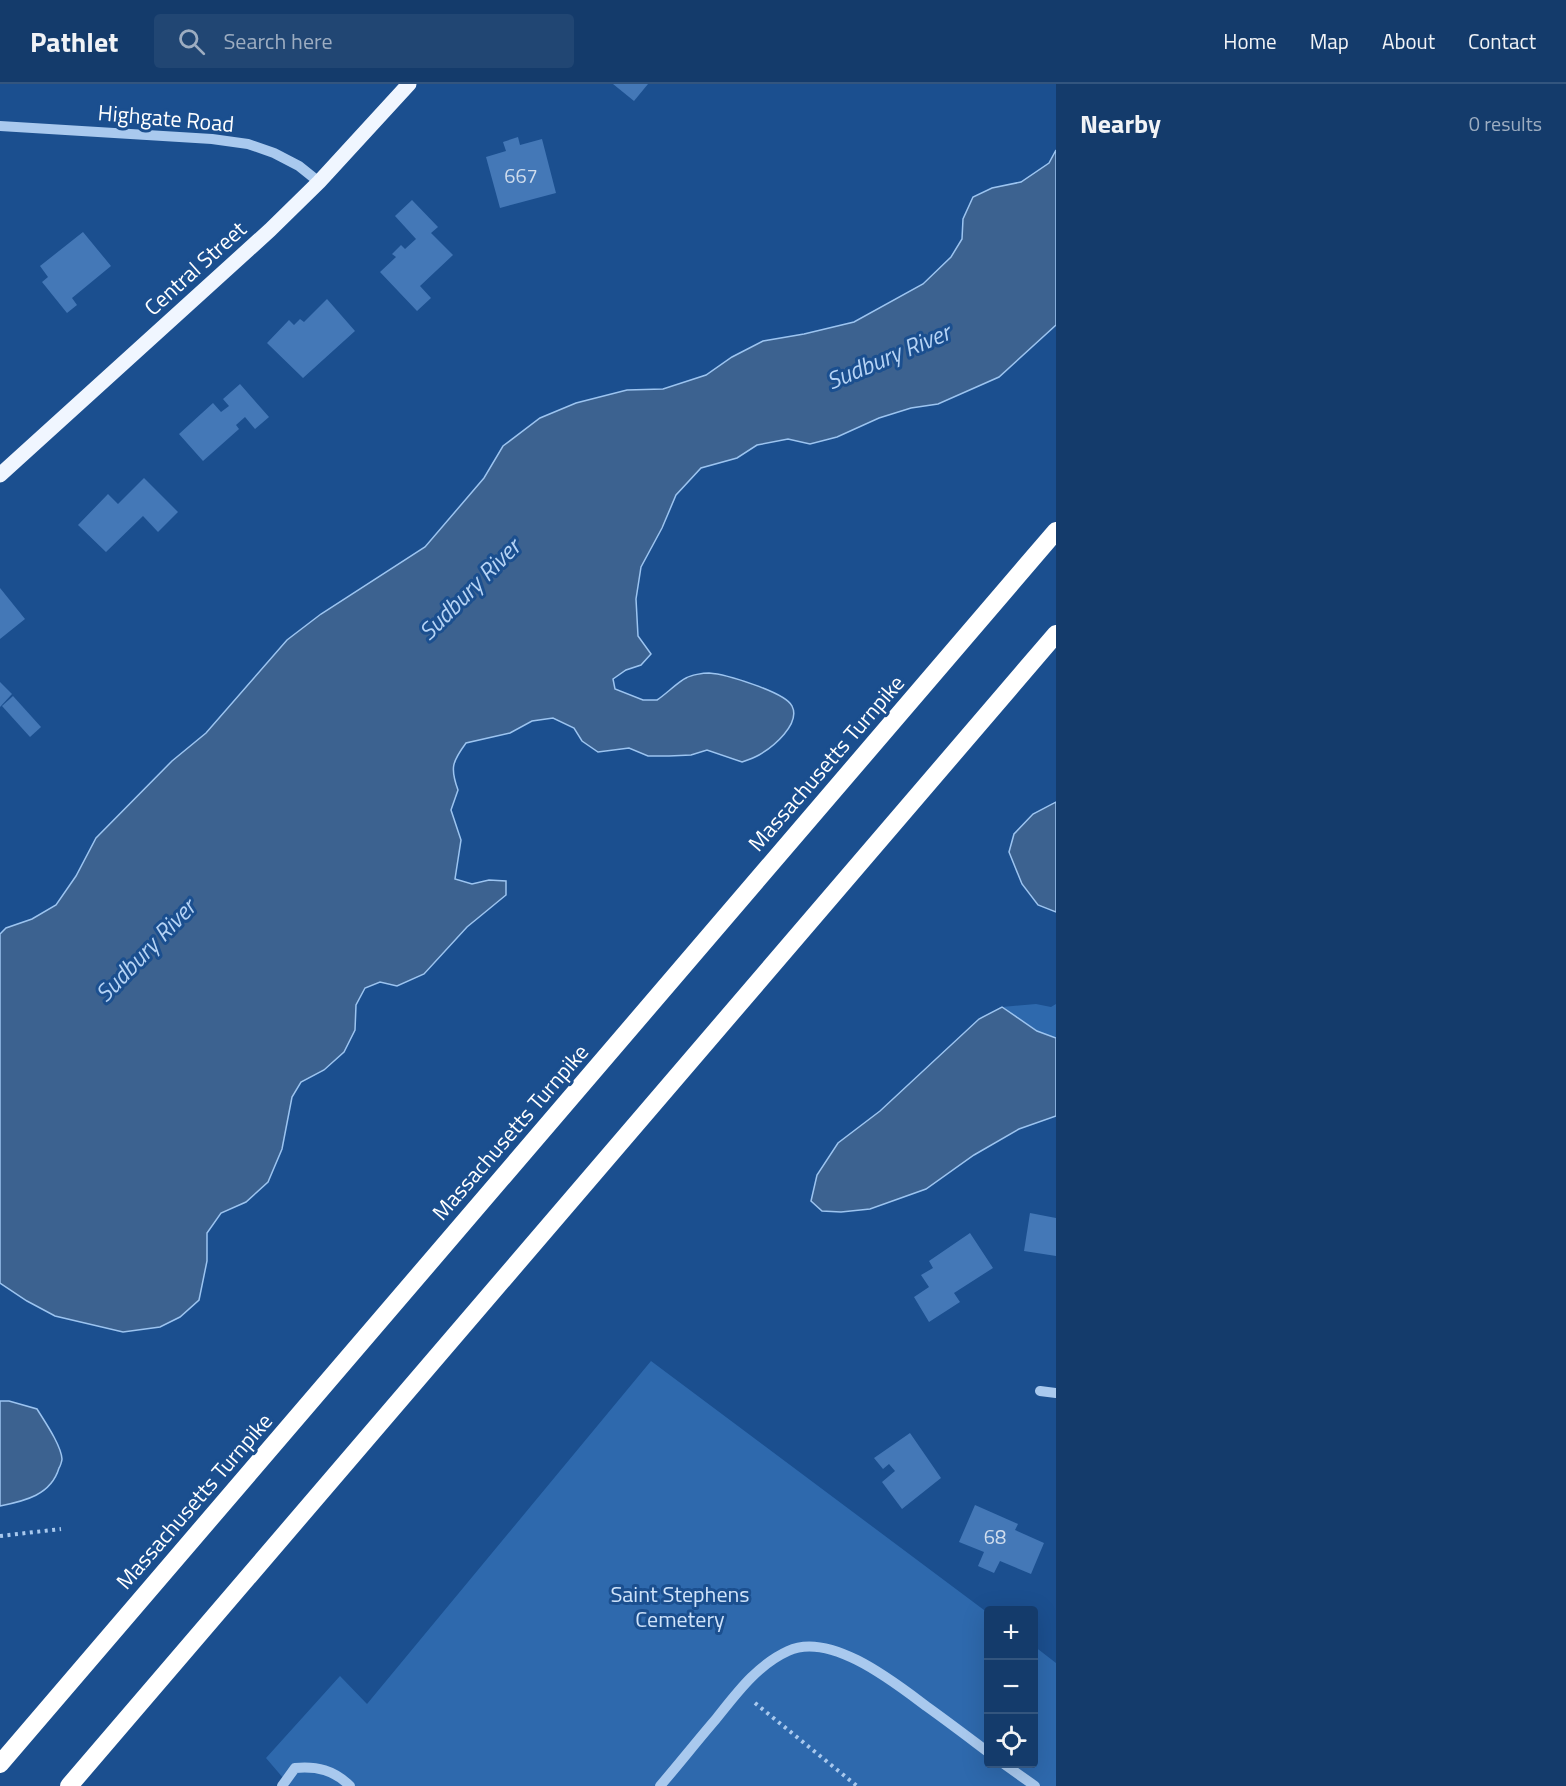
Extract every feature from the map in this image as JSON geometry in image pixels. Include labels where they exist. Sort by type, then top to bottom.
[{"type":"highway","name":"Massachusetts Turnpike","points":[[0,1764],[1056,531]]},
{"type":"highway","points":[[69,1786],[1056,634]]},
{"type":"main road","name":"Central Street","points":[[0,475],[319,182],[409,84]]},
{"type":"street","name":"Highgate Road","points":[[0,126],[212,139],[248,144],[274,153],[299,166],[319,182]]},
{"type":"street","points":[[1040,1391],[1056,1393]]},
{"type":"street","points":[[660,1786],[749,1679],[789,1650],[805,1646],[851,1657],[880,1672],[984,1749]]},
{"type":"street","points":[[282,1786],[295,1768],[312,1766],[330,1771],[350,1786]]},
{"type":"street","points":[[1010,1768],[1035,1786]]},
{"type":"path","points":[[0,1536],[60,1528]]},
{"type":"path","points":[[740,1690],[857,1786]]},
{"type":"green space","points":[[1036,1004],[1051,1007],[1056,1004],[1056,1038],[1037,1031],[1002,1007]]},
{"type":"green space","name":"Saint Stephens Cemetery","points":[[651,1361],[984,1610],[984,1768],[1038,1768],[1038,1649],[1056,1663],[1056,1786],[290,1786],[266,1758],[340,1676],[367,1704]]},
{"type":"water","name":"Sudbury River","points":[[1056,150],[1056,325],[999,377],[938,404],[911,408],[879,418],[837,437],[810,444],[788,439],[757,445],[737,458],[701,468],[676,495],[662,528],[641,567],[636,599],[638,636],[651,654],[641,665],[626,670],[613,679],[615,689],[643,700],[657,700],[686,678],[709,673],[754,685],[778,695],[792,706],[793,720],[778,741],[755,757],[742,762],[707,750],[691,755],[669,756],[648,756],[629,748],[598,752],[582,741],[574,728],[553,718],[532,721],[510,733],[466,743],[455,760],[453,770],[458,790],[451,810],[461,840],[455,879],[472,884],[489,880],[506,881],[506,895],[467,927],[424,974],[397,986],[380,982],[365,988],[356,1005],[355,1030],[344,1052],[324,1070],[301,1082],[292,1097],[282,1149],[268,1182],[246,1202],[221,1213],[207,1233],[207,1261],[199,1300],[180,1317],[160,1327],[123,1332],[55,1316],[0,1283],[0,934],[6,928],[32,919],[56,905],[76,876],[96,838],[172,761],[206,733],[287,640],[321,614],[425,547],[484,478],[503,446],[540,418],[576,403],[627,390],[663,389],[706,375],[732,357],[763,341],[854,322],[923,284],[951,257],[962,239],[963,219],[973,197],[992,188],[1021,182],[1049,163]]},
{"type":"water","points":[[1056,802],[1056,912],[1038,905],[1022,884],[1009,852],[1014,834],[1033,814]]},
{"type":"water","points":[[1002,1007],[1037,1031],[1056,1038],[1056,1116],[1019,1129],[974,1155],[926,1189],[870,1209],[822,1211],[811,1201],[817,1175],[838,1143],[880,1111],[979,1019]]},
{"type":"water","points":[[0,1401],[9,1401],[37,1409],[56,1440],[62,1459],[55,1477],[43,1491],[28,1499],[0,1506]]},
{"type":"building","points":[[613,84],[648,84],[634,101]]},
{"type":"building","points":[[518,137],[520,145],[542,139],[556,193],[500,208],[486,157],[506,151],[503,142]]},
{"type":"building","points":[[412,200],[438,227],[431,233],[453,255],[420,286],[431,298],[417,311],[380,272],[396,257],[392,254],[401,245],[405,249],[416,239],[395,216]]},
{"type":"building","points":[[83,232],[111,266],[72,298],[77,305],[67,313],[42,282],[48,277],[40,266]]},
{"type":"building","points":[[327,299],[355,331],[303,378],[267,343],[289,320],[294,325],[300,319],[304,322]]},
{"type":"building","points":[[240,384],[269,417],[255,429],[245,417],[236,425],[239,429],[203,461],[179,434],[213,403],[221,412],[229,406],[223,399]]},
{"type":"building","points":[[144,478],[178,512],[158,532],[143,516],[106,552],[78,525],[108,494],[118,504]]},
{"type":"building","points":[[0,588],[25,619],[0,639]]},
{"type":"building","points":[[0,682],[12,694],[0,707]]},
{"type":"building","points":[[13,696],[41,727],[30,737],[2,706]]},
{"type":"building","points":[[1030,1213],[1056,1218],[1056,1256],[1024,1251]]},
{"type":"building","points":[[970,1233],[993,1268],[954,1293],[960,1302],[929,1322],[914,1297],[929,1287],[921,1275],[933,1268],[929,1261]]},
{"type":"building","points":[[910,1433],[941,1478],[902,1509],[882,1482],[895,1471],[889,1464],[883,1469],[874,1458]]},
{"type":"building","points":[[975,1505],[1018,1524],[1015,1530],[1044,1543],[1031,1574],[1000,1561],[994,1573],[978,1566],[984,1552],[959,1542]]}]
